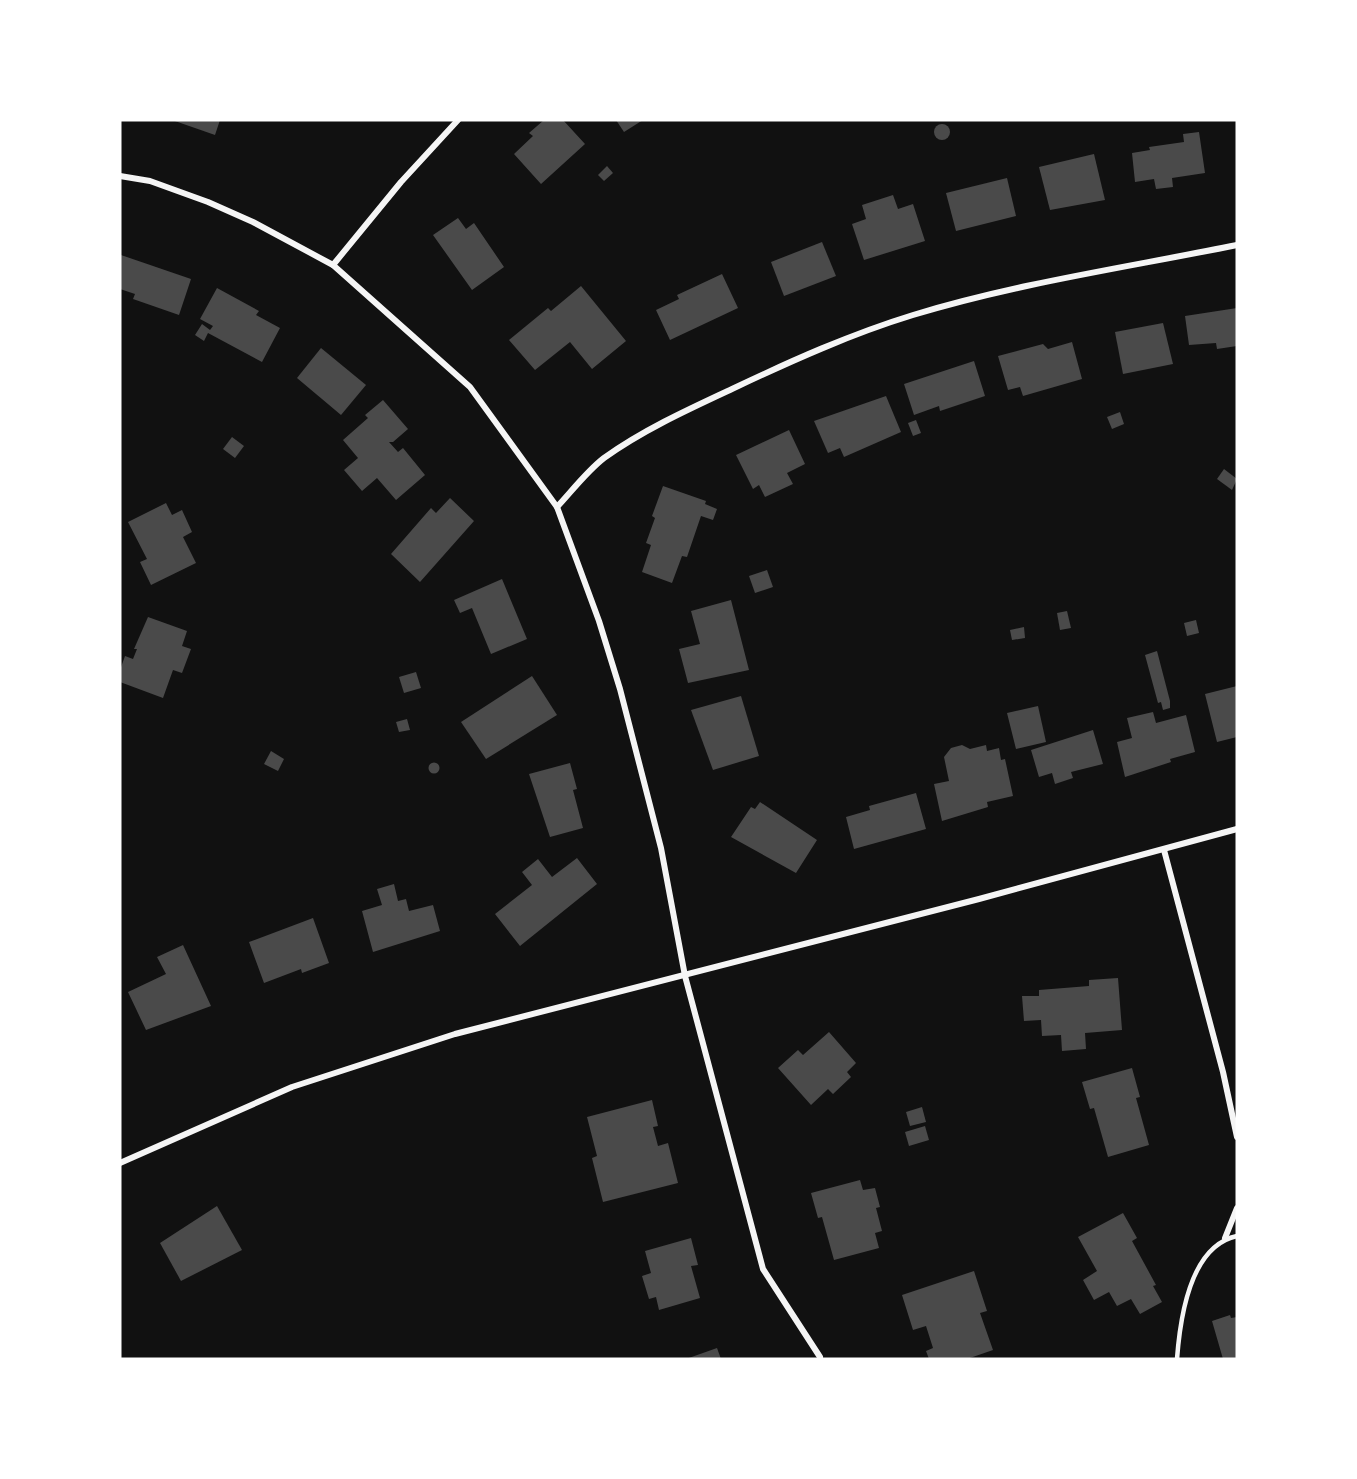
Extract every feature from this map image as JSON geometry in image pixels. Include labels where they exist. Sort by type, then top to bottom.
[{"type":"street","points":[[333,266],[401,182],[458,120]]},
{"type":"street","points":[[120,176],[150,181],[208,202],[253,222],[333,266],[470,387],[557,507],[599,621],[620,689],[661,848],[685,976],[763,1269],[820,1358]]},
{"type":"street","points":[[557,507],[603,459],[626,445],[713,398],[839,342],[912,315],[966,301],[1237,245]]},
{"type":"street","points":[[120,1164],[303,1083],[455,1034],[685,976],[1237,830]]},
{"type":"street","points":[[1164,850],[1223,1072],[1237,1137]]},
{"type":"street","points":[[1225,1238],[1237,1208]]},
{"type":"lane","points":[[1177,1359],[1192,1279],[1208,1252],[1225,1238],[1237,1236]]},
{"type":"building","points":[[172,120],[220,120],[215,135]]},
{"type":"building","points":[[544,120],[563,120],[585,144],[541,184],[514,154],[533,136],[529,133]]},
{"type":"building","points":[[616,120],[643,120],[624,132]]},
{"type":"building","points":[[942,124],[948,126],[950,132],[948,138],[942,140],[936,138],[934,132],[936,126]]},
{"type":"building","points":[[1199,132],[1205,173],[1172,178],[1173,187],[1156,189],[1154,179],[1135,182],[1132,153],[1150,150],[1149,147],[1184,142],[1183,134]]},
{"type":"building","points":[[1094,154],[1105,200],[1050,210],[1039,167]]},
{"type":"building","points":[[607,166],[613,173],[604,181],[598,175]]},
{"type":"building","points":[[1007,178],[1016,216],[956,231],[946,193]]},
{"type":"building","points":[[893,195],[898,209],[913,204],[925,241],[864,260],[852,224],[866,219],[862,205]]},
{"type":"building","points":[[458,218],[466,229],[474,223],[504,267],[472,290],[433,235]]},
{"type":"building","points":[[822,242],[836,276],[784,296],[771,262]]},
{"type":"building","points":[[121,255],[191,279],[179,315],[133,299],[135,294],[120,289]]},
{"type":"building","points":[[722,274],[738,308],[670,340],[656,310],[679,299],[677,295]]},
{"type":"building","points":[[581,286],[626,341],[592,369],[570,342],[535,370],[509,340],[548,308],[551,311]]},
{"type":"building","points":[[217,288],[259,311],[256,315],[280,328],[262,362],[208,333],[204,341],[195,335],[202,324],[210,330],[213,326],[200,319]]},
{"type":"building","points":[[1237,308],[1237,346],[1217,349],[1216,343],[1189,345],[1185,316]]},
{"type":"building","points":[[1163,323],[1173,364],[1123,374],[1115,332]]},
{"type":"building","points":[[1072,342],[1082,379],[1023,396],[1020,387],[1008,390],[998,356],[1043,344],[1048,349]]},
{"type":"building","points":[[321,348],[366,385],[341,415],[297,378]]},
{"type":"building","points":[[974,361],[985,396],[940,411],[939,406],[914,415],[904,384]]},
{"type":"building","points":[[886,396],[901,432],[844,457],[840,448],[828,453],[814,421]]},
{"type":"building","points":[[383,400],[408,429],[393,442],[389,442],[398,452],[403,448],[425,475],[396,500],[377,478],[362,491],[344,470],[358,458],[343,440],[368,418],[365,415]]},
{"type":"building","points":[[1120,412],[1124,424],[1112,429],[1107,417]]},
{"type":"building","points":[[916,420],[921,433],[913,436],[908,423]]},
{"type":"building","points":[[789,430],[805,464],[787,473],[793,484],[765,497],[759,485],[753,489],[736,455]]},
{"type":"building","points":[[232,437],[244,446],[235,458],[223,449]]},
{"type":"building","points":[[1224,469],[1237,479],[1232,490],[1217,479]]},
{"type":"building","points":[[663,486],[706,501],[705,504],[717,509],[713,520],[701,516],[687,557],[682,556],[672,583],[642,572],[651,545],[646,543],[655,518],[652,516]]},
{"type":"building","points":[[450,498],[474,521],[420,582],[391,554],[431,508],[436,513]]},
{"type":"building","points":[[166,503],[172,515],[182,510],[192,532],[183,537],[196,563],[151,585],[140,562],[147,559],[128,522]]},
{"type":"building","points":[[767,570],[773,587],[755,593],[749,576]]},
{"type":"building","points":[[502,579],[527,639],[491,654],[472,608],[460,613],[454,600]]},
{"type":"building","points":[[731,600],[749,670],[688,683],[679,649],[700,644],[691,611]]},
{"type":"building","points":[[1067,611],[1071,628],[1060,630],[1057,613]]},
{"type":"building","points":[[148,617],[187,631],[182,646],[191,649],[182,673],[173,670],[163,698],[120,682],[120,670],[125,656],[133,659],[137,649],[134,649]]},
{"type":"building","points":[[1196,620],[1199,633],[1187,636],[1184,623]]},
{"type":"building","points":[[1024,627],[1025,638],[1012,640],[1010,630]]},
{"type":"building","points":[[1157,651],[1170,701],[1170,708],[1163,710],[1161,702],[1158,703],[1145,655]]},
{"type":"building","points":[[416,672],[421,688],[404,693],[399,677]]},
{"type":"building","points":[[532,676],[557,715],[486,759],[461,722]]},
{"type":"building","points":[[1237,686],[1237,737],[1217,742],[1205,694]]},
{"type":"building","points":[[741,696],[759,756],[713,770],[691,710]]},
{"type":"building","points":[[1038,706],[1046,742],[1016,749],[1007,713]]},
{"type":"building","points":[[1153,712],[1156,723],[1186,715],[1195,752],[1170,759],[1171,762],[1125,777],[1117,742],[1132,738],[1127,718]]},
{"type":"building","points":[[407,719],[410,730],[399,732],[396,722]]},
{"type":"building","points":[[1093,730],[1103,764],[1071,772],[1073,778],[1055,784],[1052,773],[1039,777],[1031,750]]},
{"type":"building","points":[[962,745],[970,749],[986,745],[987,751],[999,748],[1001,760],[1005,759],[1013,796],[987,802],[988,807],[942,821],[934,784],[949,781],[944,757],[951,748]]},
{"type":"building","points":[[271,751],[284,759],[278,771],[264,764]]},
{"type":"building","points":[[434,763],[438,764],[438,772],[434,773],[430,772],[429,768],[430,764]]},
{"type":"building","points":[[570,763],[577,789],[573,790],[583,828],[550,837],[529,774]]},
{"type":"building","points":[[916,793],[926,829],[854,849],[846,817],[870,810],[869,806]]},
{"type":"building","points":[[760,802],[817,840],[796,873],[731,837],[751,807],[755,809]]},
{"type":"building","points":[[577,858],[597,884],[520,946],[495,914],[532,885],[522,872],[538,859],[552,877]]},
{"type":"building","points":[[394,884],[398,901],[406,899],[409,911],[433,905],[440,931],[373,952],[362,911],[382,905],[377,889]]},
{"type":"building","points":[[313,918],[329,963],[302,973],[301,969],[264,983],[249,942]]},
{"type":"building","points":[[183,945],[211,1006],[146,1030],[128,992],[166,974],[157,957]]},
{"type":"building","points":[[1118,978],[1122,1030],[1085,1033],[1086,1049],[1062,1051],[1061,1035],[1042,1036],[1041,1020],[1024,1021],[1022,996],[1039,996],[1039,990],[1089,986],[1089,980]]},
{"type":"building","points":[[829,1032],[856,1063],[847,1072],[851,1077],[833,1094],[828,1089],[811,1105],[778,1068],[798,1050],[803,1055]]},
{"type":"building","points":[[1132,1068],[1140,1097],[1136,1098],[1149,1145],[1108,1157],[1094,1108],[1090,1109],[1082,1082]]},
{"type":"building","points":[[652,1100],[658,1126],[653,1127],[658,1146],[668,1143],[678,1183],[603,1202],[592,1158],[597,1156],[587,1117]]},
{"type":"building","points":[[922,1107],[926,1122],[910,1126],[906,1112]]},
{"type":"building","points":[[925,1126],[929,1140],[909,1146],[905,1132]]},
{"type":"building","points":[[860,1180],[863,1190],[875,1188],[880,1207],[876,1208],[882,1231],[875,1233],[879,1248],[834,1260],[822,1217],[818,1218],[811,1193]]},
{"type":"building","points":[[217,1206],[242,1250],[181,1281],[160,1243]]},
{"type":"building","points":[[1123,1213],[1137,1238],[1132,1241],[1156,1285],[1153,1286],[1162,1302],[1140,1314],[1131,1299],[1117,1306],[1109,1292],[1094,1300],[1083,1280],[1097,1271],[1078,1237]]},
{"type":"building","points":[[691,1238],[698,1265],[691,1266],[700,1298],[659,1310],[656,1297],[649,1299],[642,1276],[651,1273],[645,1251]]},
{"type":"building","points":[[974,1271],[987,1311],[980,1313],[993,1350],[967,1359],[929,1359],[926,1351],[933,1348],[926,1326],[913,1330],[902,1295]]},
{"type":"building","points":[[1230,1315],[1231,1318],[1237,1317],[1237,1359],[1223,1359],[1212,1321]]},
{"type":"building","points":[[717,1348],[721,1359],[686,1359]]}]
